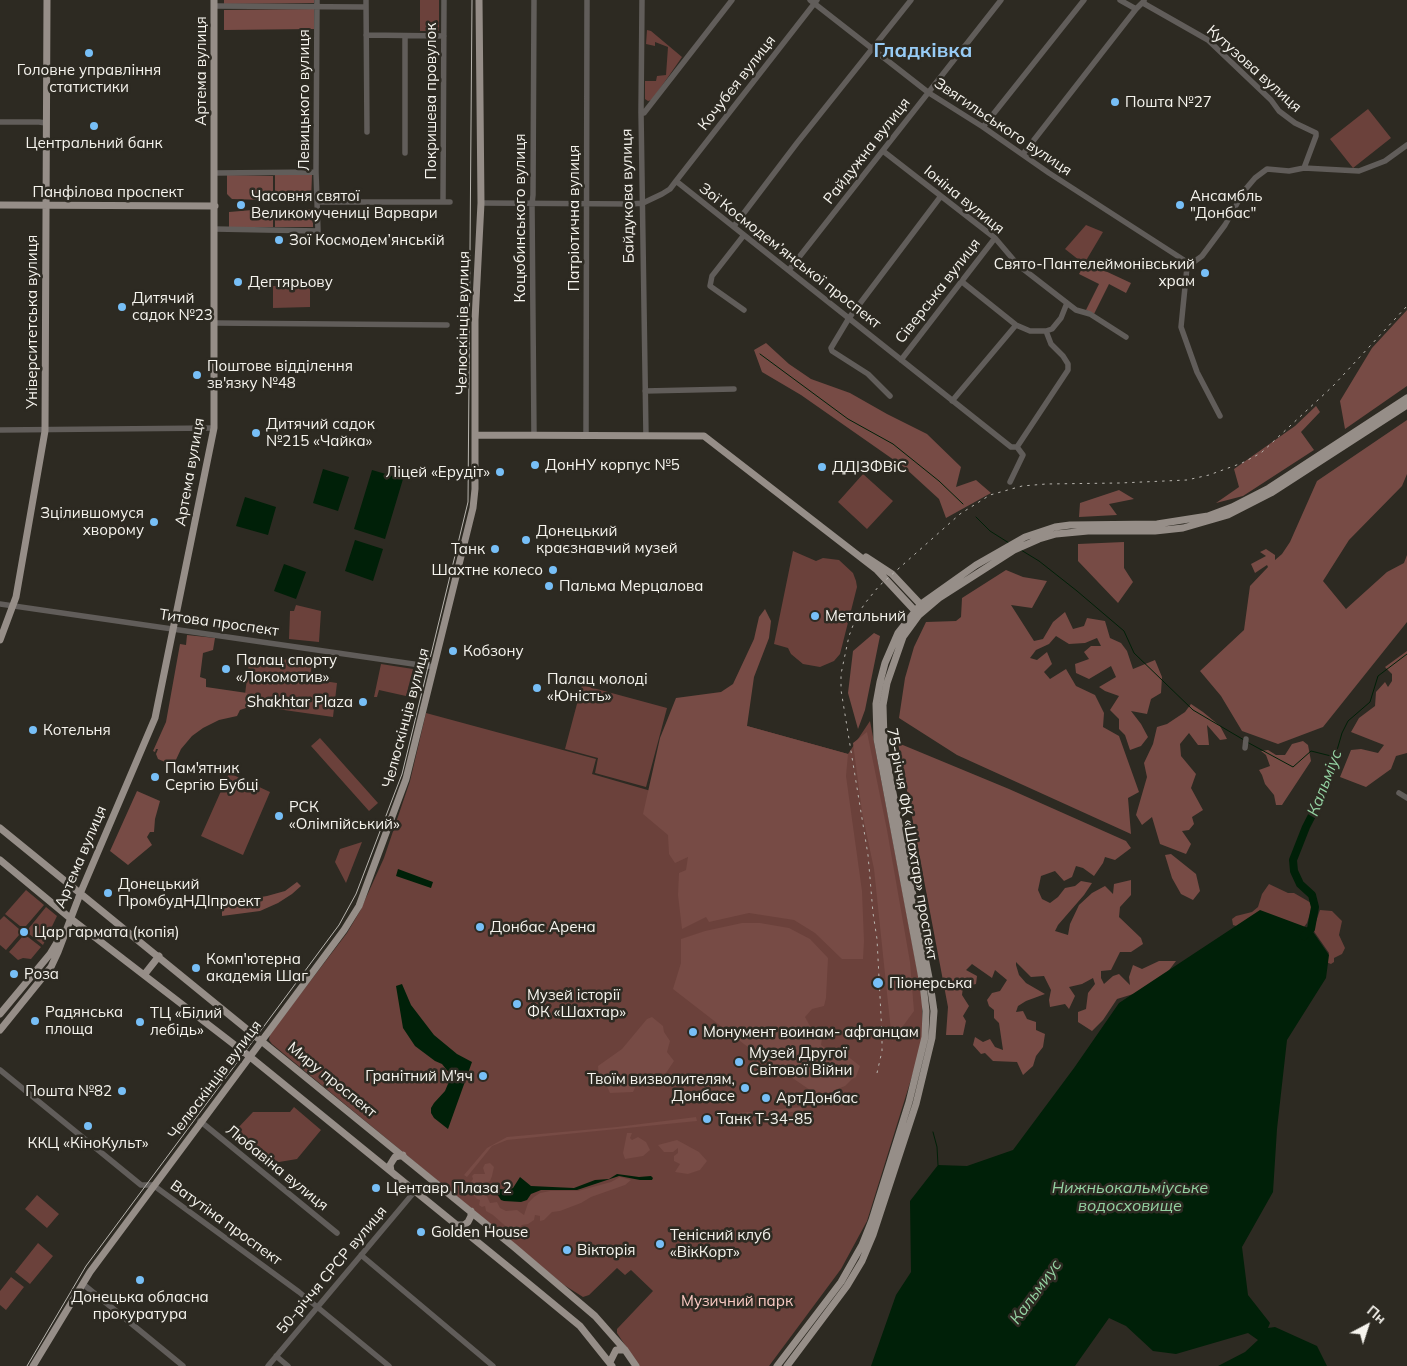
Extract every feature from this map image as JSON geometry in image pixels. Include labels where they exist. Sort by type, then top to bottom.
[{"type":"main road","name":"Університетська вулиця","points":[[0,640],[14,605],[45,431],[47,0]]},
{"type":"main road","name":"Челюскінців вулиця","points":[[33,1366],[83,1284],[153,1185],[344,930],[359,906],[406,779],[473,508],[475,320],[481,203],[479,0]]},
{"type":"main road","name":"Артема вулиця","points":[[0,1030],[48,972],[55,959],[80,894],[153,724],[214,428],[214,3]]},
{"type":"main road","name":"Панфілова проспект","points":[[0,205],[215,206]]},
{"type":"main road","name":"75-річчя ФК «Шахтар» проспект","points":[[786,1366],[793,1351],[841,1282],[867,1234],[909,1102],[925,1037],[926,1011],[923,984],[879,758],[876,721],[880,682],[885,663],[898,633],[923,607],[957,578],[1025,537],[1055,527],[1070,525],[1156,524],[1184,521],[1216,513],[1263,491],[1407,398]]},
{"type":"main road","name":"75-річчя ФК «Шахтар» проспект","points":[[923,607],[1014,550],[1039,539],[1072,532],[1155,531],[1183,528],[1228,515],[1271,493],[1407,405]]},
{"type":"main road","points":[[475,435],[704,436],[885,577],[917,613]]},
{"type":"main road","points":[[840,541],[892,574],[923,607]]},
{"type":"main road","name":"Миру проспект","points":[[0,828],[403,1155],[595,1316],[625,1350],[636,1366]]},
{"type":"main road","points":[[0,860],[70,918],[249,1056],[580,1326],[611,1364]]},
{"type":"main road","name":"Артема вулиця","points":[[0,1014],[50,954],[66,928]]},
{"type":"main road","points":[[144,975],[159,956]]},
{"type":"main road","points":[[30,978],[35,974],[39,975],[41,978],[38,984]]},
{"type":"main road","points":[[391,1171],[390,1165],[392,1160],[403,1155]]},
{"type":"main road","points":[[456,1225],[464,1225],[468,1222],[471,1216],[470,1211]]},
{"type":"main road","points":[[611,1364],[616,1350],[625,1350]]},
{"type":"main road","name":"75-річчя ФК «Шахтар» проспект","points":[[777,1366],[793,1351]]},
{"type":"street","points":[[366,0],[367,132]]},
{"type":"street","name":"Покришева провулок","points":[[317,202],[446,202],[444,0]]},
{"type":"street","name":"Коцюбинського вулиця","points":[[534,0],[532,204],[534,435]]},
{"type":"street","name":"Патріотична вулиця","points":[[586,436],[587,0]]},
{"type":"street","name":"Байдукова вулиця","points":[[642,0],[641,112],[646,436]]},
{"type":"street","points":[[641,112],[644,112],[732,0]]},
{"type":"street","points":[[734,226],[911,0]]},
{"type":"street","name":"Райдужна вулиця","points":[[788,270],[1001,0]]},
{"type":"street","points":[[983,126],[1084,0]]},
{"type":"street","points":[[1120,0],[1136,9]]},
{"type":"street","name":"Звягильського вулиця","points":[[814,1],[929,93],[983,126],[1022,154],[1190,264]]},
{"type":"street","name":"Кочубея вулиця","points":[[676,181],[814,1]]},
{"type":"street","name":"Кутузова вулиця","points":[[1022,154],[1136,9],[1144,2],[1208,40],[1271,100],[1279,111],[1295,123],[1316,133],[1304,168]]},
{"type":"street","points":[[214,3],[317,3],[366,7]]},
{"type":"street","name":"Левицького вулиця","points":[[215,229],[318,231],[316,172],[317,3]]},
{"type":"street","points":[[366,35],[444,36]]},
{"type":"street","points":[[406,36],[406,153]]},
{"type":"street","points":[[0,122],[46,123]]},
{"type":"street","points":[[1220,416],[1197,372],[1182,327],[1187,268],[1202,256],[1226,225],[1244,191],[1261,172],[1273,168],[1359,171],[1384,161],[1407,146]]},
{"type":"street","name":"Іоніна вулиця","points":[[883,151],[995,238],[1018,265],[1076,310],[1090,314],[1126,337]]},
{"type":"street","points":[[215,173],[316,172]]},
{"type":"street","points":[[481,203],[586,205],[643,203],[670,189],[676,181]]},
{"type":"street","name":"Зої Космодем’янської проспект","points":[[676,181],[952,401],[1011,447],[1017,447]]},
{"type":"street","points":[[890,396],[868,374],[832,351],[832,344],[849,318],[941,196]]},
{"type":"street","points":[[744,235],[712,276],[710,286],[744,310]]},
{"type":"street","name":"Сіверська вулиця","points":[[901,360],[995,238]]},
{"type":"street","points":[[961,281],[1016,325],[1030,331],[1046,331],[1057,324],[1067,303]]},
{"type":"street","points":[[215,323],[447,325]]},
{"type":"street","points":[[952,401],[1016,325]]},
{"type":"street","points":[[1010,482],[1023,455],[1017,447],[1068,370],[1068,364],[1051,344],[1046,331]]},
{"type":"street","points":[[645,391],[734,389]]},
{"type":"street","points":[[0,430],[214,428]]},
{"type":"street","name":"Титова проспект","points":[[0,604],[434,666]]},
{"type":"street","points":[[1245,748],[1246,739]]},
{"type":"street","points":[[1399,793],[1407,798]]},
{"type":"street","name":"Ватутіна проспект","points":[[0,1070],[140,1185],[153,1185],[318,1307],[388,1366]]},
{"type":"street","name":"Любавіна вулиця","points":[[200,1121],[337,1233]]},
{"type":"street","name":"50-річчя СРСР вулиця","points":[[268,1366],[415,1191]]},
{"type":"street","points":[[361,1255],[493,1366]]},
{"type":"street","points":[[83,1284],[183,1366]]},
{"type":"street","points":[[276,1356],[288,1366]]},
{"type":"green space","points":[[420,0],[439,0],[439,31],[420,31]]},
{"type":"green space","points":[[647,30],[651,31],[682,57],[652,100],[648,101],[645,99],[645,81],[656,81],[657,76],[666,75],[668,47],[655,42],[655,46],[646,44]]},
{"type":"green space","points":[[1368,109],[1391,138],[1353,168],[1330,139]]},
{"type":"green space","points":[[1086,225],[1103,232],[1084,264],[1065,249]]},
{"type":"green space","points":[[310,285],[310,307],[273,308],[273,286]]},
{"type":"green space","points":[[863,474],[893,501],[867,529],[838,502]]},
{"type":"green space","name":"Метальний","points":[[793,551],[816,561],[823,558],[839,560],[853,573],[856,581],[857,587],[840,654],[834,661],[820,667],[803,664],[791,654],[788,648],[774,644]]},
{"type":"green space","points":[[296,605],[321,611],[319,642],[289,639],[290,611],[294,611]]},
{"type":"green space","points":[[250,655],[312,663],[310,679],[337,683],[333,717],[270,708],[270,706],[244,702]]},
{"type":"green space","points":[[381,664],[413,669],[406,696],[379,690],[377,697],[374,697]]},
{"type":"green space","points":[[582,685],[667,708],[646,787],[595,773],[598,758],[565,749]]},
{"type":"green space","name":"Музичний парк","points":[[426,713],[596,759],[592,774],[665,795],[747,726],[848,754],[870,721],[922,995],[922,1044],[867,1221],[841,1269],[769,1366],[639,1366],[617,1333],[617,1329],[653,1291],[631,1270],[625,1275],[617,1268],[589,1295],[583,1297],[564,1285],[269,1040],[270,1034],[347,933],[360,911],[384,858],[410,781]]},
{"type":"green space","points":[[320,738],[378,803],[369,811],[311,746]]},
{"type":"green space","points":[[229,773],[270,792],[243,855],[201,836]]},
{"type":"green space","points":[[362,842],[346,883],[335,862],[340,849]]},
{"type":"green space","points":[[1269,884],[1288,893],[1294,893],[1313,904],[1307,923],[1301,931],[1243,928],[1233,925],[1232,919],[1236,916],[1252,912],[1258,907],[1262,894]]},
{"type":"green space","points":[[26,890],[44,905],[26,926],[20,926],[5,914]]},
{"type":"green space","points":[[46,907],[57,916],[43,945],[29,934],[29,928]]},
{"type":"green space","points":[[1320,910],[1332,911],[1342,921],[1339,935],[1345,948],[1342,954],[1334,958],[1334,962],[1331,964],[1326,962],[1329,953],[1313,930]]},
{"type":"green space","points":[[4,916],[19,929],[19,935],[6,950],[0,945],[0,920]]},
{"type":"green space","points":[[22,937],[28,937],[41,947],[31,959],[23,958],[18,960],[9,952]]},
{"type":"green space","points":[[294,1107],[321,1130],[297,1159],[273,1163],[269,1167],[235,1140],[240,1133],[236,1130],[253,1112],[290,1112]]},
{"type":"green space","points":[[37,1195],[59,1214],[47,1228],[25,1209]]},
{"type":"green space","points":[[38,1243],[53,1256],[30,1284],[15,1272]]},
{"type":"green space","points":[[11,1277],[24,1287],[6,1310],[0,1305],[0,1291]]},
{"type":"shaded area","points":[[224,0],[314,0],[314,3],[224,4]]},
{"type":"shaded area","points":[[314,9],[314,29],[224,30],[224,10]]},
{"type":"shaded area","points":[[275,174],[312,175],[311,200],[286,199],[282,196],[275,196]]},
{"type":"shaded area","points":[[227,175],[273,176],[273,195],[265,200],[232,199],[227,194]]},
{"type":"shaded area","points":[[264,209],[273,213],[273,227],[229,227],[229,212]]},
{"type":"shaded area","points":[[287,209],[313,209],[313,227],[275,227],[275,213],[284,212]]},
{"type":"shaded area","points":[[1086,262],[1131,283],[1126,293],[1109,284],[1094,314],[1086,310],[1099,284],[1079,274]]},
{"type":"shaded area","points":[[1407,310],[1407,386],[1345,429],[1340,401],[1372,348]]},
{"type":"shaded area","points":[[766,343],[789,364],[811,379],[850,393],[927,434],[961,467],[956,487],[976,480],[991,493],[946,518],[939,499],[904,467],[801,395],[762,372],[754,350]]},
{"type":"shaded area","points":[[1316,406],[1320,412],[1301,432],[1314,450],[1243,496],[1216,503],[1239,487],[1234,469],[1295,426]]},
{"type":"shaded area","points":[[1407,420],[1407,474],[1402,486],[1349,540],[1323,581],[1346,609],[1387,572],[1404,563],[1407,555],[1407,622],[1323,727],[1278,744],[1242,731],[1221,696],[1200,671],[1244,630],[1250,586],[1268,567],[1267,565],[1255,573],[1251,564],[1266,556],[1260,552],[1266,549],[1275,555],[1275,560],[1282,554],[1290,542],[1317,481]]},
{"type":"shaded area","points":[[1119,490],[1134,499],[1109,504],[1117,515],[1079,517],[1080,503]]},
{"type":"shaded area","points":[[1124,542],[1124,568],[1133,582],[1118,603],[1078,561],[1078,544]]},
{"type":"shaded area","points":[[1006,570],[1023,577],[1047,581],[1032,608],[1011,605],[1034,641],[1043,639],[1053,622],[1065,612],[1073,629],[1084,626],[1087,618],[1105,621],[1110,638],[1121,643],[1127,651],[1133,669],[1155,660],[1162,677],[1161,693],[1151,699],[1147,714],[1131,711],[1148,737],[1141,746],[1130,750],[1125,735],[1119,729],[1119,719],[1110,710],[1119,696],[1099,687],[1116,677],[1111,666],[1089,679],[1076,673],[1075,664],[1089,659],[1084,652],[1091,646],[1101,646],[1097,638],[1085,643],[1069,644],[1056,636],[1049,644],[1036,650],[1030,658],[1037,660],[1047,652],[1052,664],[1044,672],[1050,679],[1066,669],[1076,686],[1095,695],[1104,713],[1103,727],[1119,736],[1139,792],[1128,798],[1131,834],[957,755],[899,718],[905,678],[914,647],[926,622],[956,621],[961,617],[962,598]]},
{"type":"shaded area","points":[[765,609],[771,621],[769,638],[754,677],[747,726],[848,754],[846,776],[862,891],[863,959],[842,959],[815,933],[794,920],[749,913],[709,922],[706,917],[682,929],[678,895],[679,873],[686,870],[688,857],[675,863],[669,854],[668,835],[643,814],[660,738],[676,698],[721,692],[733,684],[754,639],[759,617]]},
{"type":"shaded area","points":[[874,633],[880,636],[865,710],[858,729],[848,693],[853,651]]},
{"type":"shaded area","points":[[187,635],[215,638],[213,650],[203,653],[200,677],[206,679],[206,687],[247,693],[246,708],[240,710],[237,716],[219,720],[192,736],[181,749],[172,765],[158,759],[156,754],[158,749],[155,752],[153,751],[166,722],[180,644],[186,645]]},
{"type":"shaded area","points":[[1407,651],[1407,753],[1396,756],[1391,769],[1366,787],[1340,777],[1351,750],[1361,749],[1378,753],[1384,745],[1351,732],[1359,718],[1375,706],[1376,692],[1385,682],[1388,687],[1392,681],[1392,674],[1385,667]]},
{"type":"shaded area","points":[[1191,704],[1220,726],[1227,739],[1220,740],[1207,725],[1209,745],[1198,745],[1189,733],[1180,744],[1181,756],[1196,774],[1191,788],[1203,810],[1192,817],[1194,824],[1189,830],[1182,831],[1191,844],[1186,854],[1160,844],[1152,817],[1142,825],[1136,815],[1147,777],[1144,763],[1153,744],[1157,727],[1167,724],[1185,712]]},
{"type":"shaded area","points":[[867,732],[887,830],[910,962],[914,1011],[892,1041],[874,869],[862,812],[853,743]]},
{"type":"shaded area","points":[[1303,741],[1308,745],[1311,761],[1282,805],[1276,805],[1274,795],[1265,784],[1259,770],[1270,766],[1266,755],[1261,751],[1268,750],[1276,755],[1285,755],[1292,744]]},
{"type":"shaded area","points":[[898,743],[1009,789],[1126,841],[1131,848],[1115,860],[1105,857],[1094,876],[1083,868],[1076,866],[1072,877],[1064,881],[1055,871],[1041,876],[1038,890],[1042,899],[1050,903],[1065,888],[1075,886],[1081,881],[1092,883],[1055,931],[1068,935],[1070,924],[1079,905],[1092,893],[1105,886],[1113,894],[1114,884],[1131,880],[1131,895],[1120,907],[1119,917],[1141,938],[1143,944],[1131,952],[1120,952],[1111,970],[1101,971],[1101,978],[1104,984],[1113,976],[1119,974],[1130,985],[1129,977],[1133,965],[1142,969],[1159,961],[1176,961],[1160,982],[1140,992],[1117,999],[1103,1020],[1092,1031],[1078,1022],[1078,1012],[1086,1009],[1088,993],[1095,984],[1093,978],[1082,984],[1069,987],[1075,996],[1069,1009],[1065,1004],[1050,1007],[1051,990],[1044,976],[1031,977],[1016,962],[1019,975],[1026,983],[1045,994],[1026,1001],[1018,1006],[1016,1012],[1023,1011],[1027,1019],[1036,1022],[1036,1030],[1045,1034],[1043,1047],[1036,1056],[1033,1066],[1023,1075],[1017,1062],[993,1061],[985,1053],[981,1054],[973,1045],[975,1037],[983,1042],[990,1039],[995,1047],[1003,1050],[999,1023],[994,1018],[994,1010],[989,1006],[987,1000],[992,993],[1000,991],[1007,980],[995,970],[992,978],[972,964],[966,970],[977,976],[976,984],[963,987],[962,995],[969,1006],[963,1016],[966,1021],[963,1035],[946,1035],[948,1007]]},
{"type":"shaded area","points":[[137,791],[160,801],[154,832],[150,832],[147,837],[152,845],[128,865],[110,851]]},
{"type":"shaded area","points":[[1171,854],[1196,874],[1200,891],[1193,900],[1181,894],[1172,878],[1165,855]]},
{"type":"shaded area","points":[[297,882],[301,886],[292,894],[260,911],[222,916],[222,911],[214,907],[219,900],[218,896],[249,899],[267,896],[285,891]]},
{"type":"shaded area","points":[[742,923],[760,923],[789,928],[810,939],[828,958],[824,1006],[812,1009],[805,1017],[811,1028],[823,1032],[821,1045],[829,1051],[837,1048],[860,1066],[856,1077],[832,1093],[829,1103],[753,1051],[673,989],[681,963],[681,939],[705,931]]},
{"type":"shaded area","points":[[652,1017],[663,1026],[664,1032],[670,1041],[667,1052],[674,1061],[666,1073],[642,1073],[633,1092],[610,1093],[605,1082],[599,1077],[598,1066],[622,1049],[647,1019]]},
{"type":"shaded area","points":[[802,1107],[803,1111],[718,1119],[717,1115]]},
{"type":"shaded area","points":[[696,1117],[697,1121],[507,1140],[492,1146],[467,1177],[464,1175],[487,1148],[507,1137],[617,1127]]},
{"type":"shaded area","points":[[627,1133],[632,1133],[630,1138],[632,1140],[638,1137],[646,1142],[650,1150],[643,1156],[625,1159],[623,1153]]},
{"type":"shaded area","points":[[677,1140],[699,1152],[707,1161],[700,1170],[688,1174],[675,1172],[680,1164],[674,1161],[678,1148],[673,1152],[664,1152],[658,1145]]},
{"type":"shaded area","points":[[490,1163],[494,1167],[490,1181],[486,1183],[489,1188],[485,1192],[490,1203],[497,1202],[500,1208],[506,1211],[517,1210],[524,1215],[528,1203],[540,1193],[578,1191],[611,1182],[620,1177],[631,1180],[625,1185],[591,1197],[581,1203],[552,1212],[544,1220],[540,1221],[540,1216],[535,1215],[534,1220],[528,1224],[522,1225],[516,1231],[511,1231],[486,1211],[485,1206],[479,1205],[480,1200],[471,1192],[472,1176],[474,1174],[485,1174],[483,1168],[485,1164]]},
{"type":"water","points":[[323,469],[349,477],[338,511],[313,503]]},
{"type":"water","points":[[372,470],[403,479],[385,539],[354,529]]},
{"type":"water","points":[[245,497],[276,507],[268,535],[236,526]]},
{"type":"water","points":[[355,540],[383,549],[373,581],[345,571]]},
{"type":"water","points":[[284,564],[306,572],[296,599],[274,591]]},
{"type":"water","points":[[398,869],[433,882],[431,888],[396,876]]},
{"type":"water","name":"Нижньокальміуське водосховище","points":[[1260,910],[1311,929],[1329,955],[1326,978],[1287,1040],[1277,1129],[1273,1192],[1242,1247],[1248,1295],[1270,1323],[1268,1328],[1275,1327],[1317,1346],[1327,1366],[1218,1366],[1245,1352],[1258,1340],[1248,1333],[1176,1354],[1153,1351],[1126,1326],[1109,1318],[1075,1366],[871,1366],[896,1295],[911,1272],[910,1201],[938,1165],[967,1166],[1013,1150],[1074,1068],[1119,1003]]},
{"type":"water","points":[[402,984],[411,1005],[434,1035],[457,1054],[472,1062],[448,1129],[434,1118],[431,1108],[445,1091],[450,1074],[442,1064],[415,1046],[403,1028],[396,986]]},
{"type":"water","points":[[617,1174],[639,1177],[651,1176],[653,1178],[652,1180],[640,1180],[619,1176],[577,1190],[541,1190],[531,1194],[527,1200],[521,1202],[501,1200],[497,1194],[500,1189],[508,1190],[513,1188],[520,1177],[531,1186],[574,1188],[595,1180],[609,1179]]},
{"type":"waterway","points":[[760,354],[848,419],[893,444],[939,481],[963,504]]},
{"type":"waterway","points":[[976,517],[990,531],[1009,543]]},
{"type":"waterway","points":[[1021,550],[1039,561],[1124,631],[1134,653],[1193,710],[1244,740]]},
{"type":"waterway","name":"Кальміус","points":[[1247,742],[1293,767],[1311,751],[1335,757],[1342,733],[1348,721],[1370,702],[1378,676],[1407,654]]},
{"type":"waterway","name":"Кальміус","points":[[1304,936],[1311,929],[1315,907],[1312,895],[1300,884],[1294,871],[1293,860],[1306,827],[1325,790],[1335,757]]},
{"type":"waterway","points":[[933,1132],[937,1147],[938,1165]]},
{"type":"tram line","points":[[27,1366],[86,1266],[339,925],[356,894],[402,774],[468,502],[472,0]]},
{"type":"railway","points":[[877,1073],[882,1051],[877,939],[868,855],[841,690],[841,674],[849,636],[857,615],[879,586],[960,514],[990,495],[1022,486],[1046,484],[1187,480],[1209,475],[1242,463],[1261,453],[1333,386],[1407,306]]},
{"type":"place","name":"Головне управління статистики","points":[[89,53]]},
{"type":"place","name":"Пошта №27","points":[[1115,102]]},
{"type":"place","name":"Центральний банк","points":[[94,126]]},
{"type":"place","name":"Часовня святої Великомучениці Варвари","points":[[241,205]]},
{"type":"place","name":"Ансамбль \"Донбас\"","points":[[1180,205]]},
{"type":"place","name":"Зої Космодем’янській","points":[[279,240]]},
{"type":"place","name":"Свято-Пантелеймонівський храм","points":[[1205,273]]},
{"type":"place","name":"Дегтярьову","points":[[238,282]]},
{"type":"place","name":"Дитячий садок №23","points":[[122,307]]},
{"type":"place","name":"Поштове відділення зв'язку №48","points":[[197,375]]},
{"type":"place","name":"Дитячий садок №215 «Чайка»","points":[[256,433]]},
{"type":"place","name":"ДонНУ корпус №5","points":[[535,465]]},
{"type":"place","name":"ДДІЗФВіС","points":[[822,467]]},
{"type":"place","name":"Ліцей «Ерудіт»","points":[[500,472]]},
{"type":"place","name":"Зцілившомуся хворому","points":[[154,522]]},
{"type":"place","name":"Донецький краєзнавчий музей","points":[[526,540]]},
{"type":"place","name":"Танк","points":[[495,549]]},
{"type":"place","name":"Шахтне колесо","points":[[553,570]]},
{"type":"place","name":"Пальма Мерцалова","points":[[549,586]]},
{"type":"place","name":"Метальний","points":[[815,616]]},
{"type":"place","name":"Кобзону","points":[[453,651]]},
{"type":"place","name":"Палац спорту «Локомотив»","points":[[226,669]]},
{"type":"place","name":"Палац молоді «Юність»","points":[[537,688]]},
{"type":"place","name":"Shakhtar Plaza","points":[[363,702]]},
{"type":"place","name":"Котельня","points":[[33,730]]},
{"type":"place","name":"Пам'ятник Сергію Бубці","points":[[155,777]]},
{"type":"place","name":"РСК «Олімпійський»","points":[[279,816]]},
{"type":"place","name":"Донецький ПромбудНДІпроект","points":[[108,893]]},
{"type":"place","name":"Донбас Арена","points":[[480,927]]},
{"type":"place","name":"Цар гармата (копія)","points":[[24,932]]},
{"type":"place","name":"Комп'ютерна академія Шаг","points":[[196,968]]},
{"type":"place","name":"Роза","points":[[14,974]]},
{"type":"place","name":"Піонерська","points":[[878,983]]},
{"type":"place","name":"Музей історії ФК «Шахтар»","points":[[517,1004]]},
{"type":"place","name":"Радянська площа","points":[[35,1021]]},
{"type":"place","name":"ТЦ «Білий лебідь»","points":[[140,1022]]},
{"type":"place","name":"Монумент воинам- афганцам","points":[[693,1032]]},
{"type":"place","name":"Музей Другої Світової Війни","points":[[739,1062]]},
{"type":"place","name":"Гранітний М'яч","points":[[483,1076]]},
{"type":"place","name":"Твоїм визволителям, Донбасе","points":[[745,1088]]},
{"type":"place","name":"Пошта №82","points":[[122,1091]]},
{"type":"place","name":"АртДонбас","points":[[766,1098]]},
{"type":"place","name":"Танк Т-34-85","points":[[707,1119]]},
{"type":"place","name":"ККЦ «КіноКульт»","points":[[88,1126]]},
{"type":"place","name":"Центавр Плаза 2","points":[[376,1188]]},
{"type":"place","name":"Golden House","points":[[421,1232]]},
{"type":"place","name":"Тенісний клуб «ВікКорт»","points":[[660,1244]]},
{"type":"place","name":"Вікторія","points":[[567,1250]]},
{"type":"place","name":"Донецька обласна прокуратура","points":[[140,1280]]},
{"type":"district","name":"Гладківка","points":[[923,51]]},
{"type":"water label","name":"Кальмиус","points":[[1036,1292]]}]
